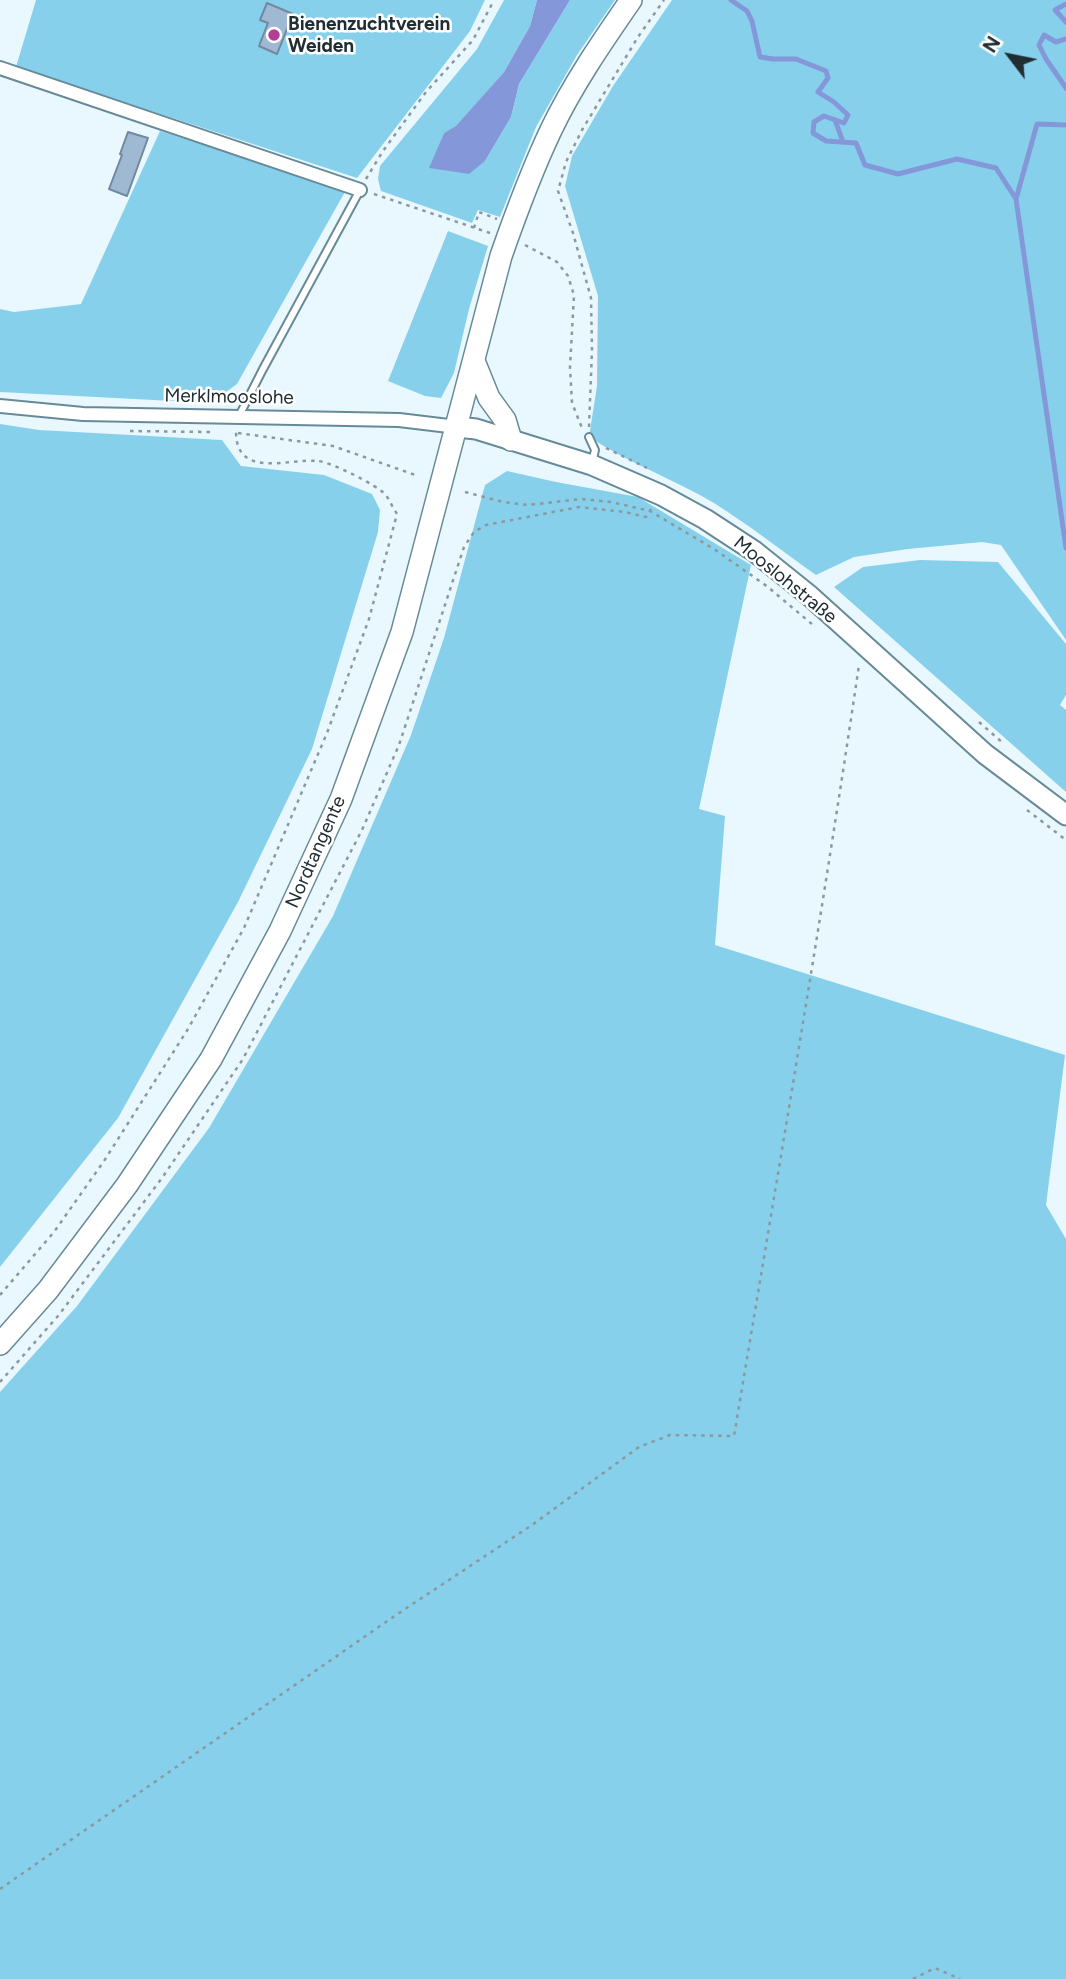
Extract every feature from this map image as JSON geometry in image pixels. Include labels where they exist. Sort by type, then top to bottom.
[{"type":"main road","name":"Nordtangente","points":[[0,1344],[48,1290],[127,1185],[211,1059],[280,931],[341,799],[402,632],[491,292],[512,224],[552,129],[593,56],[631,0]]},
{"type":"main road","points":[[474,361],[489,398],[505,420],[511,440]]},
{"type":"street","points":[[0,68],[360,190]]},
{"type":"street","name":"Merklmooslohe","points":[[0,406],[83,414],[399,420],[457,427]]},
{"type":"street","name":"Mooslohstraße","points":[[457,427],[476,429],[592,465],[656,503],[705,519],[754,551],[810,596],[985,754],[1066,815]]},
{"type":"lane","points":[[239,416],[360,190]]},
{"type":"lane","points":[[589,437],[595,450],[592,465]]},
{"type":"path","points":[[490,233],[360,190],[383,151],[426,92],[473,40],[494,0]]},
{"type":"path","points":[[589,437],[591,298],[558,191],[566,162],[582,130],[638,37],[664,0]]},
{"type":"path","points":[[474,228],[479,212],[512,224]]},
{"type":"path","points":[[525,246],[557,262],[568,276],[574,295],[570,367],[572,403],[580,425],[589,437]]},
{"type":"path","points":[[123,430],[211,432]]},
{"type":"path","points":[[0,1295],[54,1232],[104,1161],[188,1028],[244,928],[327,733],[369,620],[397,514],[385,494],[361,478],[320,461],[270,464],[249,460],[238,448],[236,432],[333,446],[418,476]]},
{"type":"path","points":[[465,492],[503,502],[528,505],[581,499],[656,503],[768,587],[818,629]]},
{"type":"path","points":[[0,1382],[58,1315],[154,1189],[243,1059],[362,830],[399,745],[464,547],[474,532],[486,525],[579,507],[646,517],[656,503]]},
{"type":"path","points":[[0,1889],[396,1615],[532,1525],[639,1447],[670,1435],[734,1436],[802,1031],[859,663],[869,672]]},
{"type":"path","points":[[1025,808],[1066,840]]},
{"type":"path","points":[[913,1979],[935,1968],[960,1979]]},
{"type":"shaded area","points":[[36,0],[485,0],[470,31],[357,178],[16,67]]},
{"type":"shaded area","points":[[504,0],[537,0],[530,26],[504,72],[456,127],[444,133],[430,168],[485,161],[511,117],[519,84],[570,0],[615,0],[577,55],[536,127],[500,217],[478,210],[472,223],[381,191],[378,179],[380,166],[477,49]]},
{"type":"shaded area","points":[[537,0],[570,0],[519,84],[511,117],[485,161],[469,174],[429,168],[444,133],[456,126],[504,72],[530,26]]},
{"type":"shaded area","points":[[672,0],[1066,0],[1066,640],[1001,545],[982,542],[854,557],[816,575],[714,503],[589,437],[597,386],[598,296],[565,186],[572,156],[613,86]]},
{"type":"shaded area","points":[[160,131],[346,190],[237,384],[211,403],[0,392],[0,309],[14,312],[81,304]]},
{"type":"shaded area","points":[[448,231],[488,246],[454,373],[441,398],[425,396],[388,381]]},
{"type":"shaded area","points":[[0,424],[39,430],[222,440],[241,466],[324,475],[372,494],[380,510],[378,532],[312,749],[238,902],[118,1118],[0,1267]]},
{"type":"shaded area","points":[[507,471],[638,497],[751,565],[699,809],[725,816],[715,945],[1065,1055],[1046,1205],[1066,1239],[1066,1979],[0,1979],[0,1392],[77,1306],[209,1128],[333,916],[411,735],[444,638],[485,485]]},
{"type":"shaded area","points":[[920,560],[998,562],[1066,644],[1066,695],[1060,705],[1066,710],[1066,792],[834,587],[863,567]]},
{"type":"building","name":"Bienenzuchtverein Weiden","points":[[267,3],[293,14],[277,54],[259,46],[268,23],[260,20]]},
{"type":"building","points":[[128,132],[148,138],[127,196],[109,189]]},
{"type":"waterway","points":[[731,0],[747,11],[760,57],[796,59],[826,71],[828,78],[818,92],[848,115],[844,123],[824,116],[814,122],[813,133],[826,141],[856,143],[865,165],[898,174],[957,159],[996,168],[1016,199]]},
{"type":"waterway","points":[[1066,4],[1055,10],[1066,22]]},
{"type":"waterway","points":[[1066,39],[1056,42],[1044,35],[1039,45],[1066,88]]},
{"type":"waterway","points":[[835,120],[843,142]]},
{"type":"waterway","points":[[1066,125],[1037,124],[1016,199],[1066,548]]},
{"type":"place","name":"Bienenzuchtverein Weiden","points":[[274,35]]}]
